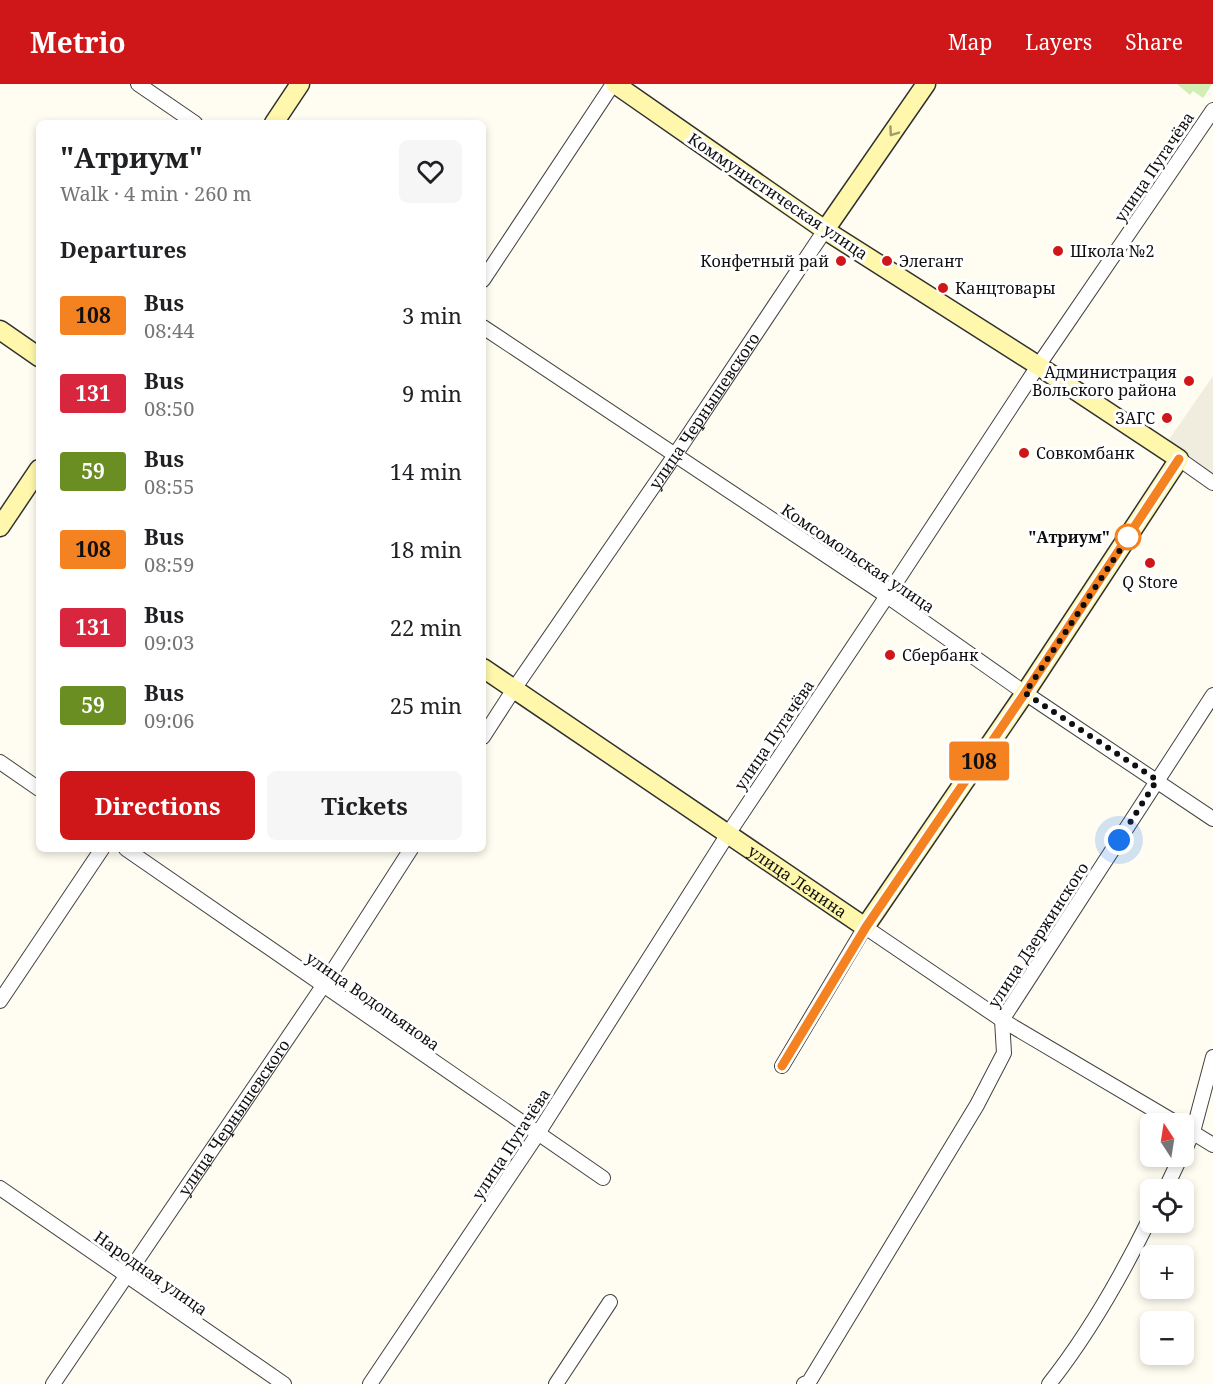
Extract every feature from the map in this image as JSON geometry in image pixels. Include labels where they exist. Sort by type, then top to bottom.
[{"type":"street","points":[[138,84],[191,120]]},
{"type":"street","points":[[276,120],[300,84]]},
{"type":"street","points":[[486,276],[614,84]]},
{"type":"street","name":"Коммунистическая улица","points":[[614,84],[825,230],[1212,480]]},
{"type":"street","name":"улица Чернышевского","points":[[486,733],[926,84]]},
{"type":"street","name":"улица Пугачёва","points":[[370,1384],[537,1135],[728,834],[1038,366],[1210,114]]},
{"type":"street","name":"Комсомольская улица","points":[[486,329],[887,596],[1025,693],[1213,819]]},
{"type":"street","points":[[0,330],[36,355]]},
{"type":"street","points":[[782,1066],[866,927],[1025,693],[1179,459]]},
{"type":"street","points":[[0,527],[36,473]]},
{"type":"street","name":"улица Ленина","points":[[486,670],[1002,1020],[1159,1113]]},
{"type":"street","name":"улица Дзержинского","points":[[804,1384],[809,1382],[977,1105],[1004,1053],[1002,1020],[1213,695]]},
{"type":"street","points":[[0,762],[36,787]]},
{"type":"street","points":[[0,1001],[100,852]]},
{"type":"street","name":"улица Водопьянова","points":[[130,852],[537,1135],[603,1178]]},
{"type":"street","name":"улица Чернышевского","points":[[53,1384],[323,986],[409,852]]},
{"type":"street","points":[[1194,1113],[1213,1057]]},
{"type":"street","points":[[1194,1134],[1213,1145]]},
{"type":"street","name":"Народная улица","points":[[0,1188],[284,1384]]},
{"type":"street","points":[[1049,1384],[1068,1360],[1143,1233]]},
{"type":"street","points":[[556,1384],[610,1302]]},
{"type":"green space","points":[[1177,84],[1212,84],[1203,98],[1193,91],[1190,95]]},
{"type":"shaded area","points":[[1213,376],[1213,477],[1163,448]]},
{"type":"bus line","name":"108","points":[[782,1066],[866,927],[1025,693],[1179,459]]},
{"type":"place","name":"Школа №2","points":[[1058,251]]},
{"type":"place","name":"Конфетный рай","points":[[841,261]]},
{"type":"place","name":"Элегант","points":[[887,261]]},
{"type":"place","name":"Канцтовары","points":[[943,288]]},
{"type":"place","name":"Администрация Вольского района","points":[[1189,381]]},
{"type":"place","name":"ЗАГС","points":[[1167,418]]},
{"type":"place","name":"Совкомбанк","points":[[1024,453]]},
{"type":"place","name":"\"Атриум\"","points":[[1128,537]]},
{"type":"place","name":"Q Store","points":[[1150,563]]},
{"type":"place","name":"Сбербанк","points":[[890,655]]},
{"type":"route","points":[[1119,840],[1157,780],[1025,693],[1134,529],[1128,537]]}]
